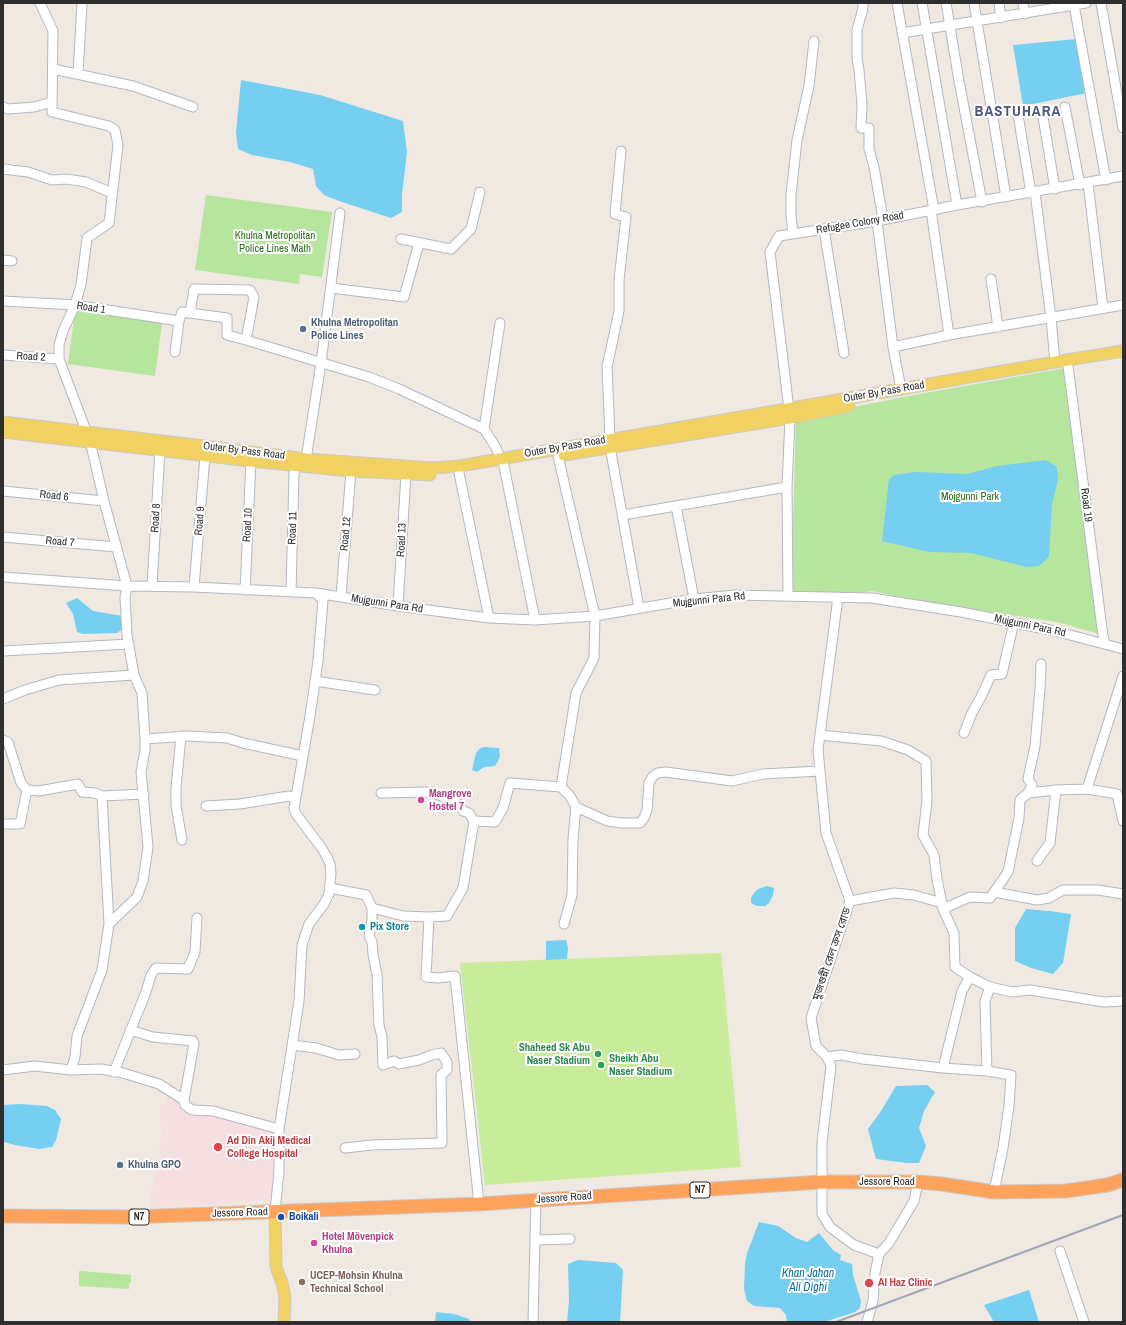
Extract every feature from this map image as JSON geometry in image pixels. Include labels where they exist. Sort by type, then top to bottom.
[{"type":"highway","name":"Jessore Road","points":[[3,1216],[131,1218],[275,1211],[479,1204],[822,1182],[918,1182],[994,1192],[1066,1191],[1107,1185],[1123,1180]]},
{"type":"main road","name":"Outer By Pass Road","points":[[789,413],[901,389],[1123,351]]},
{"type":"main road","name":"Outer By Pass Road","points":[[3,432],[212,447],[352,471],[433,475],[459,473],[503,462],[610,443],[902,396],[1068,366],[1123,359]]},
{"type":"main road","name":"Outer By Pass Road","points":[[3,422],[160,450],[251,461],[432,468],[558,456],[610,443]]},
{"type":"main road","points":[[275,1211],[276,1267],[285,1297],[284,1322]]},
{"type":"street","points":[[40,3],[53,31],[52,112],[109,126],[115,130],[118,145],[109,223],[87,238],[81,285],[75,305],[63,331],[59,345],[59,359],[88,437],[127,586],[125,597],[129,644],[134,675],[142,693],[146,739],[141,772],[148,847],[143,881],[137,897],[109,924]]},
{"type":"street","points":[[78,74],[82,3]]},
{"type":"street","points":[[863,3],[857,30],[857,51],[862,104],[861,128],[870,128],[869,149],[874,167],[893,347],[901,389]]},
{"type":"street","points":[[897,3],[933,210],[949,335]]},
{"type":"street","points":[[922,3],[957,205]]},
{"type":"street","points":[[946,3],[982,202]]},
{"type":"street","points":[[974,3],[1006,197]]},
{"type":"street","points":[[999,3],[1001,18]]},
{"type":"street","points":[[1023,3],[1025,14]]},
{"type":"street","points":[[902,33],[1025,14],[1049,6],[1086,3]]},
{"type":"street","points":[[1101,3],[1123,128]]},
{"type":"street","points":[[1074,5],[1106,180]]},
{"type":"street","points":[[792,234],[790,215],[791,195],[797,140],[809,86],[814,41]]},
{"type":"street","points":[[53,69],[133,86],[193,107]]},
{"type":"street","points":[[3,107],[34,107],[52,102]]},
{"type":"street","points":[[1065,107],[1084,184],[1103,308]]},
{"type":"street","points":[[1042,111],[1055,189]]},
{"type":"street","points":[[1018,115],[1033,192],[1051,318],[1055,362]]},
{"type":"street","points":[[621,151],[615,214],[626,217],[619,280],[619,311],[607,368],[610,443],[639,608]]},
{"type":"street","points":[[3,169],[28,172],[52,180],[66,179],[86,182],[112,193]]},
{"type":"street","name":"Refugee Colony Road","points":[[789,413],[770,252],[779,236],[880,220],[1123,176]]},
{"type":"street","points":[[401,239],[451,249],[471,229],[480,192]]},
{"type":"street","name":"Road 11","points":[[291,591],[294,473],[302,462],[321,363],[340,213]]},
{"type":"street","points":[[824,229],[844,353]]},
{"type":"street","points":[[331,288],[404,297],[419,243]]},
{"type":"street","points":[[991,279],[998,327]]},
{"type":"street","points":[[190,313],[194,289],[250,290],[254,297],[246,340]]},
{"type":"street","name":"Road 1","points":[[3,301],[75,305],[179,321]]},
{"type":"street","points":[[893,347],[949,335],[1123,305]]},
{"type":"street","points":[[175,352],[179,321],[182,312],[227,318],[227,335],[369,377],[399,389],[484,429],[503,462],[536,620]]},
{"type":"street","points":[[484,429],[500,323]]},
{"type":"street","name":"Road 2","points":[[3,355],[59,359]]},
{"type":"street","name":"Road 19","points":[[1068,366],[1105,643]]},
{"type":"street","points":[[788,596],[787,487],[789,413]]},
{"type":"street","name":"Road 8","points":[[152,586],[160,450]]},
{"type":"street","name":"Road 9","points":[[194,587],[205,456]]},
{"type":"street","points":[[558,456],[595,616],[594,658],[576,693],[561,787]]},
{"type":"street","name":"Road 10","points":[[245,590],[251,461]]},
{"type":"street","name":"Road 12","points":[[341,596],[352,471]]},
{"type":"street","points":[[459,473],[489,618]]},
{"type":"street","name":"Road 13","points":[[398,606],[406,474]]},
{"type":"street","points":[[623,515],[787,487]]},
{"type":"street","name":"Road 6","points":[[3,491],[104,501]]},
{"type":"street","points":[[676,506],[694,599]]},
{"type":"street","name":"Road 7","points":[[3,537],[116,547]]},
{"type":"street","name":"Mujgunni Para Rd","points":[[3,577],[127,586],[194,587],[316,593],[489,618],[536,620],[595,616],[694,599],[736,595],[872,598],[1014,622],[1105,643],[1123,649]]},
{"type":"street","points":[[275,1211],[279,1171],[279,1129],[299,1001],[303,940],[309,924],[324,904],[329,894],[331,873],[330,864],[321,847],[296,814],[294,808],[318,661],[323,600],[316,593]]},
{"type":"street","name":"মুজগুন্নী রেল ক্রস রোড","points":[[838,597],[818,750],[826,833],[850,901],[811,1018],[816,1046],[827,1057],[831,1066],[822,1142],[822,1214],[830,1227],[854,1245],[879,1254]]},
{"type":"street","points":[[964,733],[991,675],[1002,674],[1014,622]]},
{"type":"street","points":[[3,651],[129,644]]},
{"type":"street","points":[[850,901],[894,893],[914,895],[942,906],[970,897],[990,898],[1008,872],[1019,818],[1020,800],[1028,793],[1032,785],[1028,779],[1035,746],[1039,715],[1041,664]]},
{"type":"street","points":[[3,699],[25,690],[59,680],[134,675]]},
{"type":"street","points":[[1087,789],[1123,676]]},
{"type":"street","points":[[315,681],[375,690]]},
{"type":"street","points":[[820,735],[881,741],[908,750],[926,761],[926,801],[923,835],[934,855],[942,906],[954,933],[955,968],[990,987],[1012,992],[1030,990],[1104,1002],[1123,1002]]},
{"type":"street","points":[[146,739],[181,736],[227,738],[303,756]]},
{"type":"street","points":[[181,736],[176,788],[176,806],[182,840]]},
{"type":"street","points":[[3,740],[8,742],[21,782],[27,790],[39,791],[78,784],[82,792],[95,793],[102,796],[144,794]]},
{"type":"street","points":[[576,807],[607,821],[640,823],[647,810],[649,784],[653,776],[658,773],[666,772],[732,781],[763,774],[820,771]]},
{"type":"street","points":[[474,821],[496,822],[510,783],[561,787],[570,796],[576,807],[573,839],[572,895],[564,924]]},
{"type":"street","points":[[1028,793],[1087,789],[1117,794],[1123,821]]},
{"type":"street","points":[[3,824],[20,824],[27,790]]},
{"type":"street","points":[[1037,861],[1050,842],[1056,790]]},
{"type":"street","points":[[372,908],[403,916],[447,916],[463,888],[474,821],[469,813],[462,811],[459,804],[442,796],[427,792],[381,793]]},
{"type":"street","points":[[71,1070],[75,1057],[77,1036],[102,970],[109,924],[102,796]]},
{"type":"street","points":[[206,806],[240,804],[289,796],[295,799]]},
{"type":"street","points":[[330,888],[366,895],[372,908],[372,920],[369,936],[372,942],[377,976],[382,1037],[382,1065],[394,1061],[399,1064],[441,1054],[447,1062],[447,1070],[441,1075],[442,1143],[372,1145],[345,1148]]},
{"type":"street","points":[[994,892],[1037,900],[1049,898],[1063,890],[1098,890],[1123,894]]},
{"type":"street","points":[[429,917],[426,977],[438,978],[456,976],[479,1204]]},
{"type":"street","points":[[114,1072],[146,992],[151,975],[156,968],[188,969],[195,952],[197,918]]},
{"type":"street","points":[[943,1068],[962,991],[970,977]]},
{"type":"street","points":[[987,1071],[985,1001],[990,987]]},
{"type":"street","points":[[130,1030],[153,1037],[193,1042],[194,1044],[184,1100]]},
{"type":"street","points":[[292,1044],[316,1048],[339,1055],[355,1054]]},
{"type":"street","points":[[827,1057],[841,1055],[863,1059],[943,1068],[987,1071],[1011,1075],[1006,1127],[994,1192]]},
{"type":"street","points":[[3,1070],[35,1066],[71,1070],[101,1069],[159,1084],[184,1100],[185,1104],[192,1110],[213,1110],[279,1129]]},
{"type":"street","points":[[867,1322],[873,1301],[875,1273],[879,1254],[889,1243],[914,1201],[918,1182]]},
{"type":"street","points":[[533,1322],[536,1200]]},
{"type":"street","points":[[535,1240],[570,1239]]},
{"type":"street","points":[[1060,1251],[1084,1322]]},
{"type":"shaded area","name":"Ad Din Akij Medical College Hospital","points":[[170,1088],[183,1092],[187,1101],[276,1122],[276,1170],[273,1200],[149,1208],[149,1199],[159,1159],[161,1135],[160,1103],[166,1104]]},
{"type":"green space","name":"Khulna Metropolitan Police Lines Math","points":[[206,195],[332,212],[322,277],[300,274],[299,284],[195,270]]},
{"type":"green space","points":[[75,311],[162,323],[155,376],[68,364]]},
{"type":"green space","name":"Mojgunni Park","points":[[1065,368],[1099,634],[1057,622],[924,602],[872,591],[838,596],[791,593],[796,419],[903,397]]},
{"type":"green space","name":"Shaheed Sk Abu Naser Stadium","points":[[721,953],[741,1167],[485,1185],[460,963]]},
{"type":"green space","points":[[79,1271],[131,1275],[131,1283],[129,1282],[129,1289],[79,1286]]},
{"type":"water","points":[[1076,39],[1087,93],[1023,106],[1013,45]]},
{"type":"water","points":[[241,80],[320,95],[403,121],[407,152],[402,194],[402,212],[391,218],[339,201],[324,195],[316,186],[313,169],[290,162],[252,155],[238,149],[236,132]]},
{"type":"water","points":[[1046,460],[1057,467],[1058,480],[1052,504],[1049,557],[1039,566],[1026,567],[971,553],[929,552],[882,541],[889,479],[894,475],[915,472],[967,474],[997,466]]},
{"type":"water","points":[[77,598],[93,611],[122,616],[124,628],[117,633],[83,634],[77,632],[73,614],[66,603]]},
{"type":"water","points":[[484,747],[499,748],[500,757],[495,766],[484,767],[477,772],[472,770],[476,753],[479,749]]},
{"type":"water","points":[[767,886],[774,888],[773,895],[769,903],[765,906],[757,906],[751,903],[751,898],[754,893],[758,889]]},
{"type":"water","points":[[1026,909],[1071,914],[1063,963],[1053,974],[1031,968],[1015,961],[1015,928]]},
{"type":"water","points":[[566,940],[568,948],[567,959],[546,960],[546,941]]},
{"type":"water","points":[[927,1085],[935,1092],[924,1111],[919,1128],[926,1146],[919,1163],[876,1159],[868,1129],[896,1086]]},
{"type":"water","points":[[21,1104],[47,1106],[55,1110],[61,1119],[56,1140],[52,1147],[39,1149],[4,1142],[3,1105]]},
{"type":"water","name":"Khan Jahan Ali Dighi","points":[[759,1222],[778,1226],[796,1238],[807,1242],[819,1233],[833,1250],[841,1255],[840,1260],[852,1264],[853,1275],[861,1301],[860,1308],[855,1312],[824,1322],[787,1322],[786,1315],[780,1308],[754,1306],[747,1301],[744,1289],[745,1264],[747,1253]]},
{"type":"water","points":[[578,1260],[616,1263],[623,1270],[620,1322],[567,1322],[569,1301],[568,1264]]},
{"type":"water","points":[[1029,1290],[1039,1322],[994,1322],[984,1305]]},
{"type":"water","points":[[436,1312],[454,1314],[469,1319],[470,1322],[435,1322]]},
{"type":"railway","points":[[836,1322],[1123,1215]]},
{"type":"place","name":"Khulna Metropolitan Police Lines","points":[[303,329]]},
{"type":"place","name":"Mangrove Hostel 7","points":[[421,800]]},
{"type":"place","name":"Pix Store","points":[[362,927]]},
{"type":"place","name":"Shaheed Sk Abu Naser Stadium","points":[[598,1054]]},
{"type":"place","name":"Sheikh Abu Naser Stadium","points":[[601,1065]]},
{"type":"place","name":"Ad Din Akij Medical College Hospital","points":[[218,1147]]},
{"type":"place","name":"Khulna GPO","points":[[120,1165]]},
{"type":"place","name":"Boikali","points":[[281,1217]]},
{"type":"place","name":"Hotel Mövenpick Khulna","points":[[314,1243]]},
{"type":"place","name":"UCEP-Mohsin Khulna Technical School","points":[[302,1282]]},
{"type":"place","name":"Al Haz Clinic","points":[[869,1283]]},
{"type":"district","name":"BASTUHARA","points":[[1018,112]]}]
